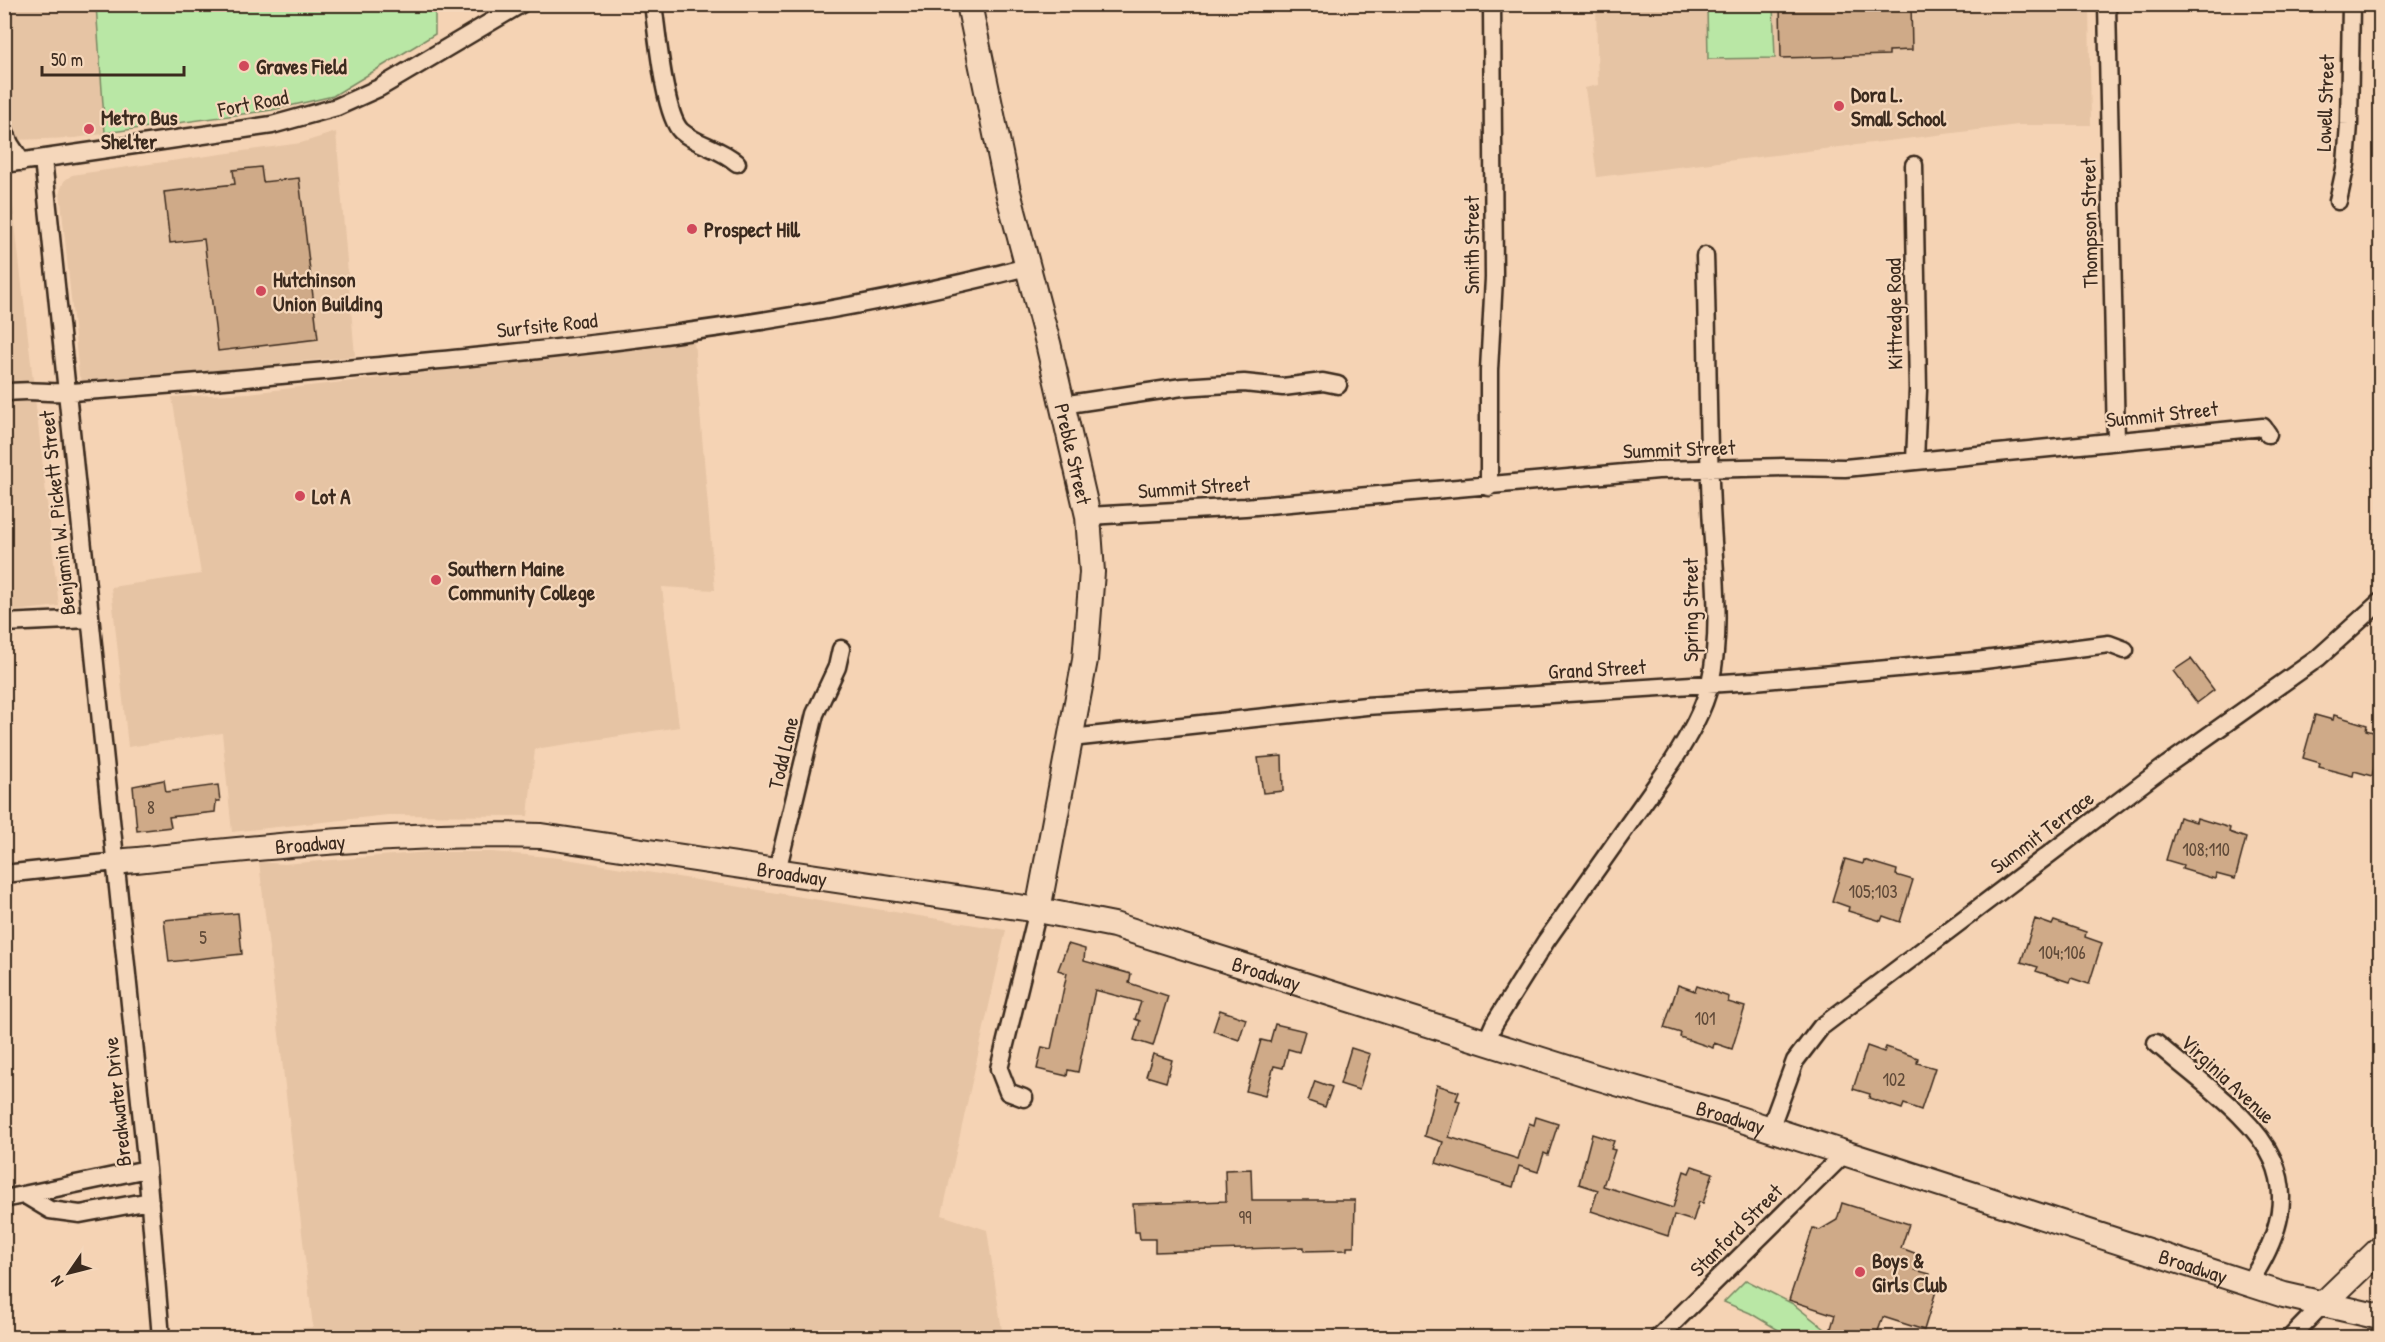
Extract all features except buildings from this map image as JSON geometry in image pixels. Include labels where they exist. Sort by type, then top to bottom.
[{"type":"street","name":"Fort Road","points":[[4,164],[272,125],[337,107],[379,88],[520,4]]},
{"type":"street","points":[[652,4],[665,85],[672,116],[678,129],[690,139],[724,152],[737,164]]},
{"type":"street","name":"Preble Street","points":[[969,4],[1027,267],[1088,516],[1092,605],[1071,738],[1038,910]]},
{"type":"street","name":"Smith Street","points":[[1489,487],[1489,370],[1494,278],[1492,4]]},
{"type":"street","name":"Thompson Street","points":[[2107,4],[2116,441]]},
{"type":"street","name":"Lowell Street","points":[[2338,201],[2346,164],[2349,124],[2350,4]]},
{"type":"street","points":[[4,130],[22,162]]},
{"type":"street","name":"Benjamin W. Pickett Street","points":[[44,159],[116,862]]},
{"type":"street","name":"Kittredge Road","points":[[1914,165],[1918,390],[1916,461]]},
{"type":"street","name":"Spring Street","points":[[1486,1042],[1494,1024],[1546,941],[1673,761],[1690,732],[1710,684],[1715,644],[1705,256]]},
{"type":"street","name":"Surfsite Road","points":[[4,393],[21,390],[68,392],[246,378],[520,351],[750,324],[906,296],[1027,267]]},
{"type":"street","points":[[1062,405],[1182,387],[1244,383],[1283,387],[1323,382],[1338,385]]},
{"type":"street","name":"Summit Street","points":[[1088,516],[1245,507],[1489,487],[1658,470],[1845,468],[2043,451],[2116,441],[2263,427],[2268,434]]},
{"type":"street","name":"Summit Terrace","points":[[1770,1129],[1795,1061],[1821,1027],[2167,765],[2318,658],[2380,603]]},
{"type":"street","points":[[4,623],[90,619]]},
{"type":"street","name":"Grand Street","points":[[1071,738],[1389,704],[1710,684],[1976,661],[2109,644],[2125,650]]},
{"type":"street","name":"Todd Lane","points":[[777,871],[815,714],[837,667],[841,648]]},
{"type":"street","name":"Broadway","points":[[116,862],[345,838],[489,834],[567,838],[1038,910],[1114,925],[1770,1129],[2322,1305],[2380,1317]]},
{"type":"street","points":[[4,874],[116,862]]},
{"type":"street","name":"Breakwater Drive","points":[[116,862],[147,1168],[161,1338]]},
{"type":"street","points":[[1024,1098],[1008,1092],[999,1069],[1038,910]]},
{"type":"street","name":"Virginia Avenue","points":[[2156,1043],[2260,1136],[2277,1164],[2282,1200],[2275,1236],[2267,1256],[2248,1282]]},
{"type":"street","name":"Stanford Street","points":[[1658,1338],[1844,1154]]},
{"type":"street","points":[[4,1199],[147,1168]]},
{"type":"street","points":[[25,1195],[50,1210],[80,1214],[150,1201]]},
{"type":"street","points":[[2290,1338],[2380,1249]]},
{"type":"shaded area","points":[[5,5],[435,5],[435,34],[333,96],[272,110],[75,138],[12,140],[10,181],[59,606],[5,612]]},
{"type":"shaded area","name":"Dora L. Small School","points":[[1596,5],[2089,5],[2091,125],[2018,125],[1597,177],[1585,88],[1598,85]]},
{"type":"shaded area","points":[[336,132],[355,356],[94,383],[83,381],[79,376],[60,191],[64,181],[72,175],[301,143]]},
{"type":"shaded area","name":"Southern Maine Community College","points":[[694,341],[715,590],[662,587],[679,727],[535,749],[528,816],[388,815],[232,832],[222,733],[128,747],[111,587],[201,574],[172,397],[249,393]]},
{"type":"shaded area","points":[[429,852],[492,852],[560,858],[1006,930],[942,1215],[987,1230],[1003,1337],[205,1337],[313,1327],[259,862],[284,864]]},
{"type":"green space","name":"Graves Field","points":[[96,5],[435,5],[435,34],[333,96],[272,110],[105,133]]},
{"type":"green space","points":[[1707,5],[1773,5],[1775,58],[1708,59]]},
{"type":"green space","points":[[1746,1280],[1793,1304],[1835,1337],[1790,1337],[1750,1313],[1724,1302]]},
{"type":"place","name":"Graves Field","points":[[244,66]]},
{"type":"place","name":"Dora L. Small School","points":[[1839,106]]},
{"type":"place","name":"Metro Bus Shelter","points":[[89,129]]},
{"type":"place","name":"Prospect Hill","points":[[692,229]]},
{"type":"place","name":"Hutchinson Union Building","points":[[261,291]]},
{"type":"place","name":"Lot A","points":[[300,496]]},
{"type":"place","name":"Southern Maine Community College","points":[[436,580]]},
{"type":"place","name":"Boys & Girls Club","points":[[1860,1272]]}]
